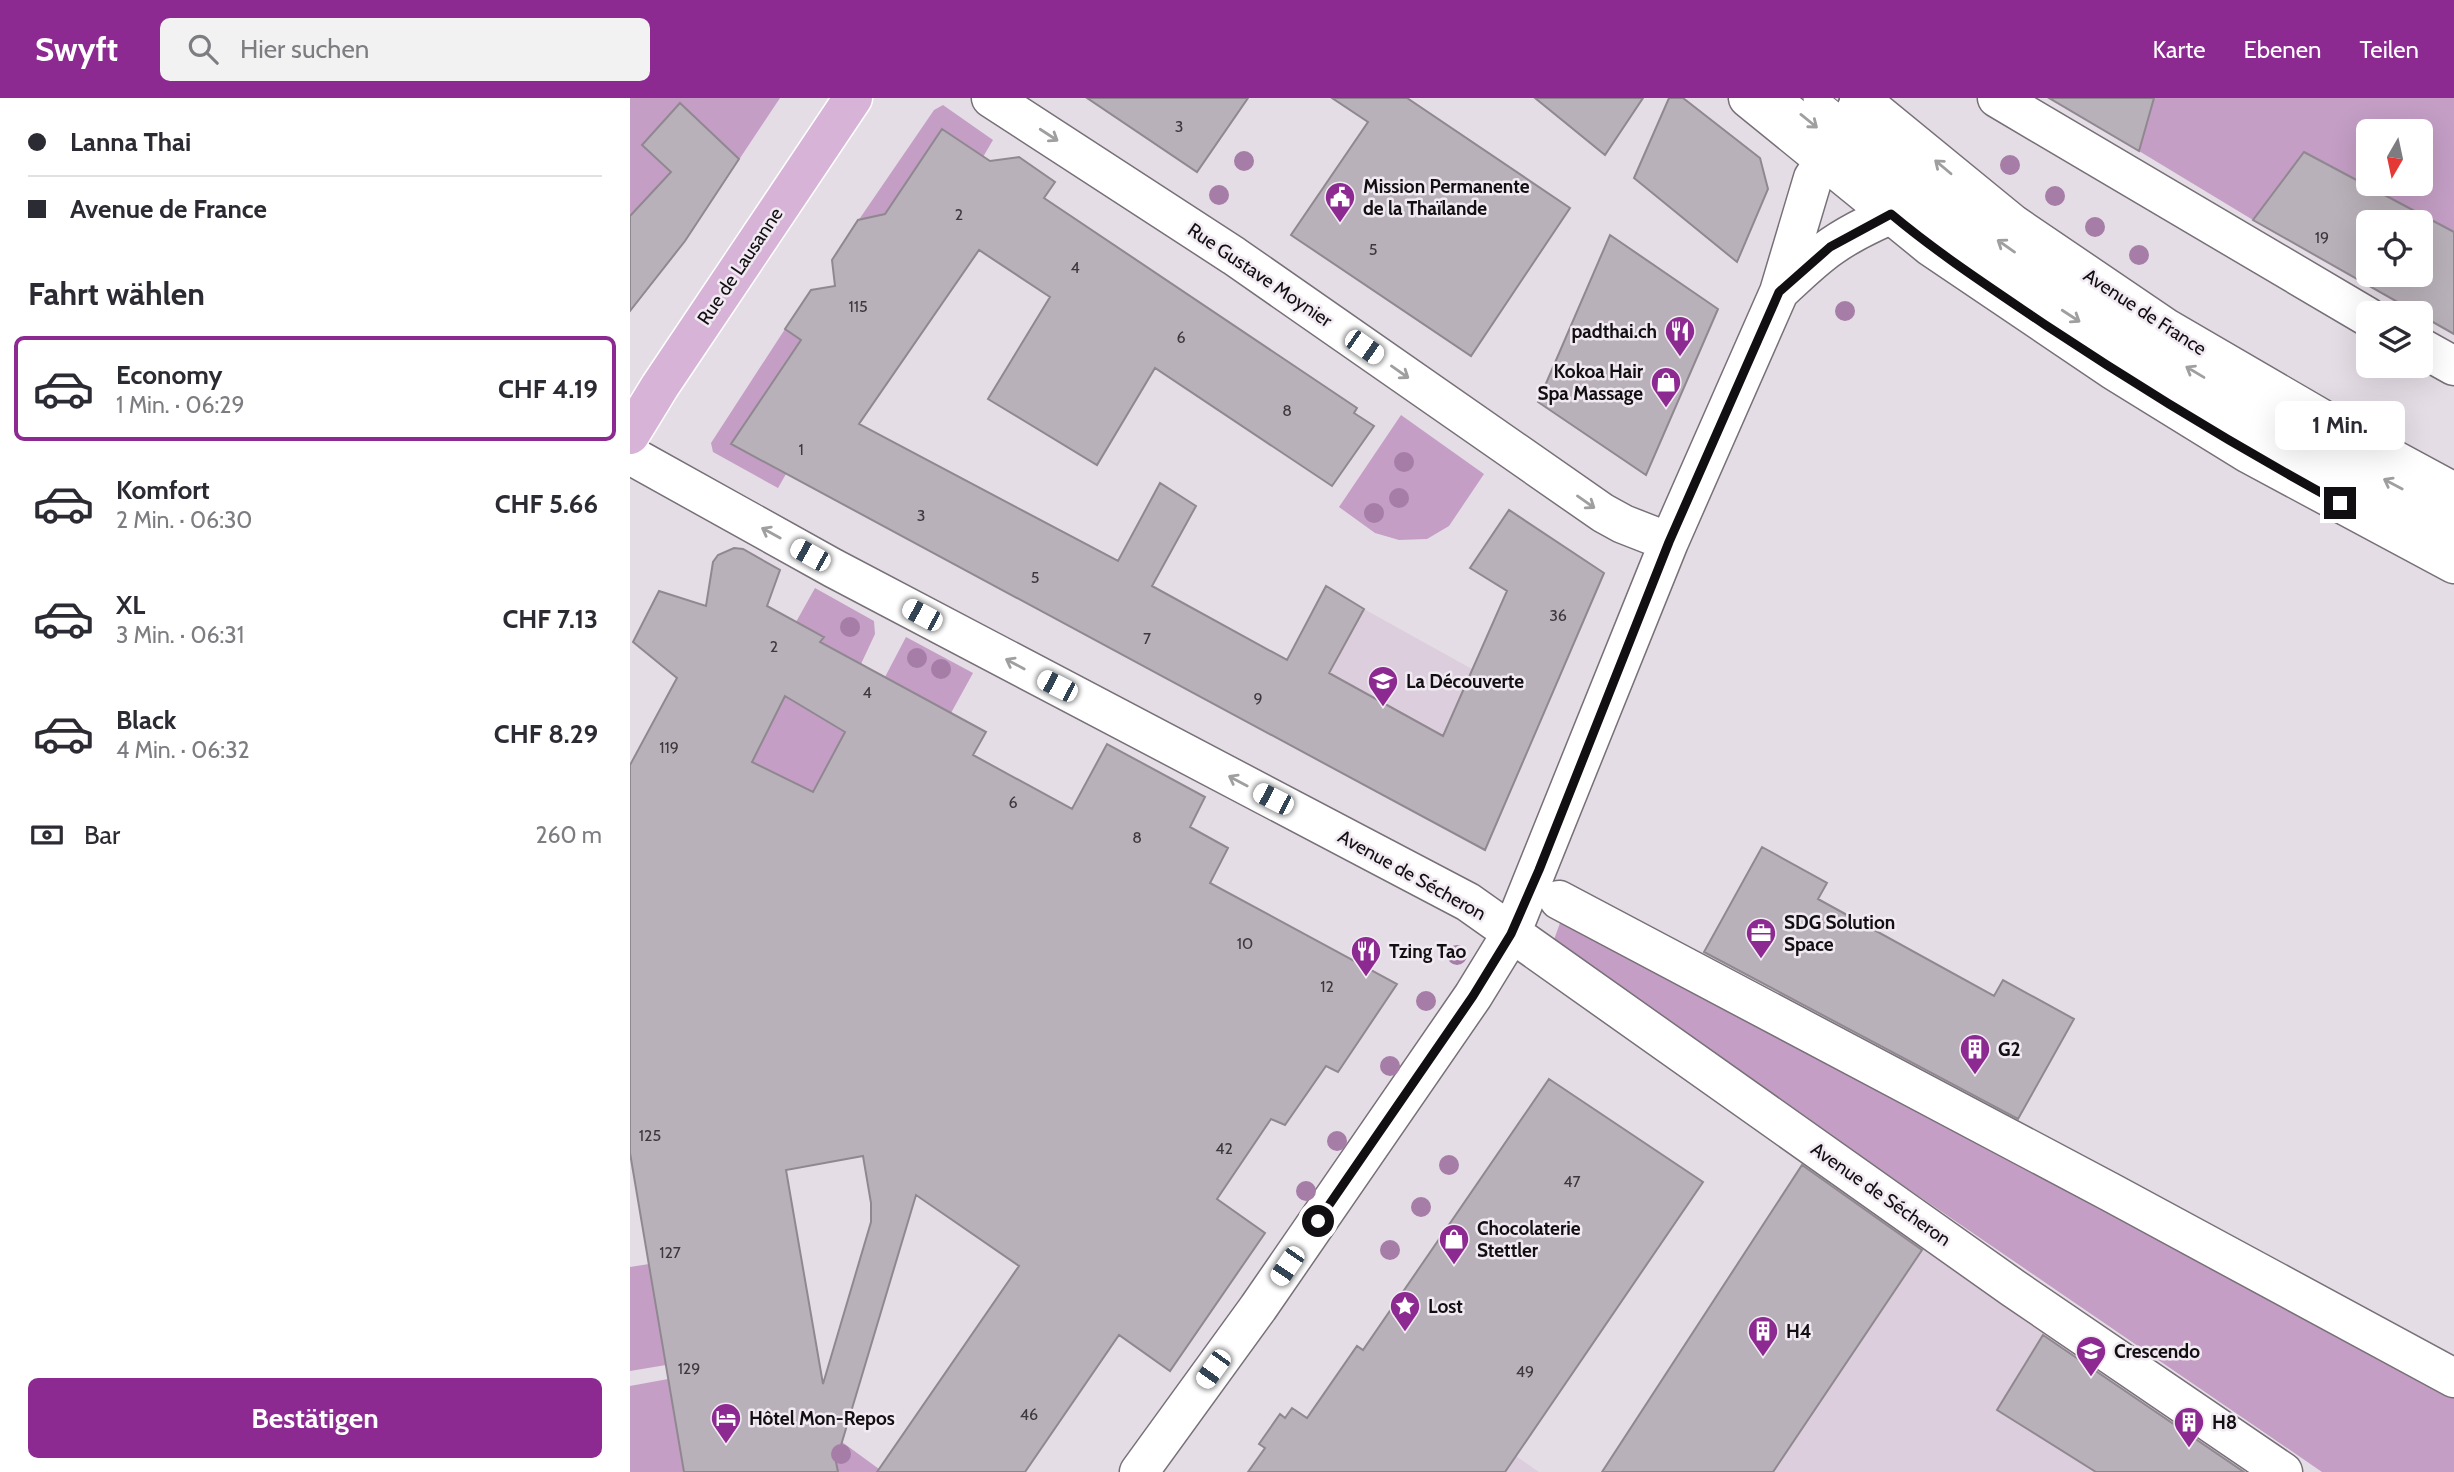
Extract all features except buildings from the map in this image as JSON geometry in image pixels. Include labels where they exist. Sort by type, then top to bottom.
[{"type":"main road","name":"Rue de Lausanne","points":[[630,435],[853,98]]},
{"type":"street","name":"Rue Gustave Moynier","points":[[991,98],[1234,256],[1603,513],[1669,542]]},
{"type":"street","name":"Avenue de France","points":[[1748,98],[1849,121],[2013,224],[2165,328],[2367,446],[2454,492]]},
{"type":"street","points":[[1997,98],[2356,310]]},
{"type":"street","points":[[1139,1472],[1258,1308],[1473,996],[1511,934],[1669,542],[1779,292],[1813,178],[1849,121]]},
{"type":"street","name":"Avenue de France","points":[[1849,121],[1903,209],[1931,247],[2113,370],[2249,454],[2454,564]]},
{"type":"street","points":[[1779,292],[1830,247],[1903,209]]},
{"type":"street","points":[[2433,354],[2454,366]]},
{"type":"street","name":"Avenue de Sécheron","points":[[630,455],[845,574],[1468,902],[2013,1288],[2283,1472]]},
{"type":"street","points":[[1559,900],[2100,1186],[2454,1378]]},
{"type":"lane","points":[[1782,98],[1849,121]]},
{"type":"lane","points":[[1815,98],[1849,121],[1994,238],[2161,351],[2256,408],[2454,515]]},
{"type":"lane","points":[[1903,209],[2172,382],[2312,464],[2454,539]]},
{"type":"shaded area","points":[[630,98],[780,98],[685,241],[630,312]]},
{"type":"shaded area","points":[[2154,98],[2454,98],[2454,232],[2433,221],[2433,210],[2413,210],[2386,196],[2433,196],[2433,119],[2356,119],[2356,180],[2304,152],[2253,220],[2139,151]]},
{"type":"shaded area","points":[[943,105],[993,140],[983,157],[942,129],[874,231],[858,221],[934,110]]},
{"type":"shaded area","points":[[785,329],[801,340],[786,474],[778,488],[713,452],[711,443]]},
{"type":"shaded area","points":[[1401,415],[1484,474],[1449,526],[1427,539],[1399,540],[1375,533],[1339,507]]},
{"type":"shaded area","points":[[815,588],[874,621],[875,634],[861,664],[820,642],[824,636],[796,622]]},
{"type":"shaded area","name":"La Découverte","points":[[1364,609],[1472,669],[1410,810],[1291,744]]},
{"type":"shaded area","points":[[906,637],[973,673],[951,713],[885,677]]},
{"type":"shaded area","points":[[785,696],[855,735],[889,828],[816,787],[771,872],[743,786],[755,764],[747,759]]},
{"type":"shaded area","points":[[1564,912],[2454,1382],[2454,1472],[2322,1472],[1552,945]]},
{"type":"shaded area","points":[[1802,1164],[2248,1472],[1602,1472]]},
{"type":"shaded area","points":[[649,1264],[666,1365],[630,1371],[630,1267]]},
{"type":"shaded area","points":[[668,1379],[684,1472],[630,1472],[630,1386]]},
{"type":"shaded area","points":[[842,1442],[879,1469],[878,1472],[810,1472],[806,1448]]},
{"type":"shaded area","points":[[1516,1456],[1539,1472],[1505,1472]]},
{"type":"place","name":"Mission Permanente de la Thaïlande","points":[[1340,224]]},
{"type":"place","name":"padthai.ch","points":[[1680,358]]},
{"type":"place","name":"Kokoa Hair Spa Massage","points":[[1666,409]]},
{"type":"place","name":"La Découverte","points":[[1383,708]]},
{"type":"place","name":"SDG Solution Space","points":[[1761,960]]},
{"type":"place","name":"Tzing Tao","points":[[1366,978]]},
{"type":"place","name":"G2","points":[[1975,1076]]},
{"type":"place","name":"Chocolaterie Stettler","points":[[1454,1266]]},
{"type":"place","name":"Lost","points":[[1405,1333]]},
{"type":"place","name":"H4","points":[[1763,1358]]},
{"type":"place","name":"Crescendo","points":[[2091,1378]]},
{"type":"place","name":"Hôtel Mon-Repos","points":[[726,1445]]},
{"type":"place","name":"H8","points":[[2189,1449]]},
{"type":"route","points":[[1318,1221],[1473,996],[1511,934],[1669,542],[1779,292],[1830,247],[1891,214],[1931,247],[2113,370],[2249,454],[2340,503]]}]
